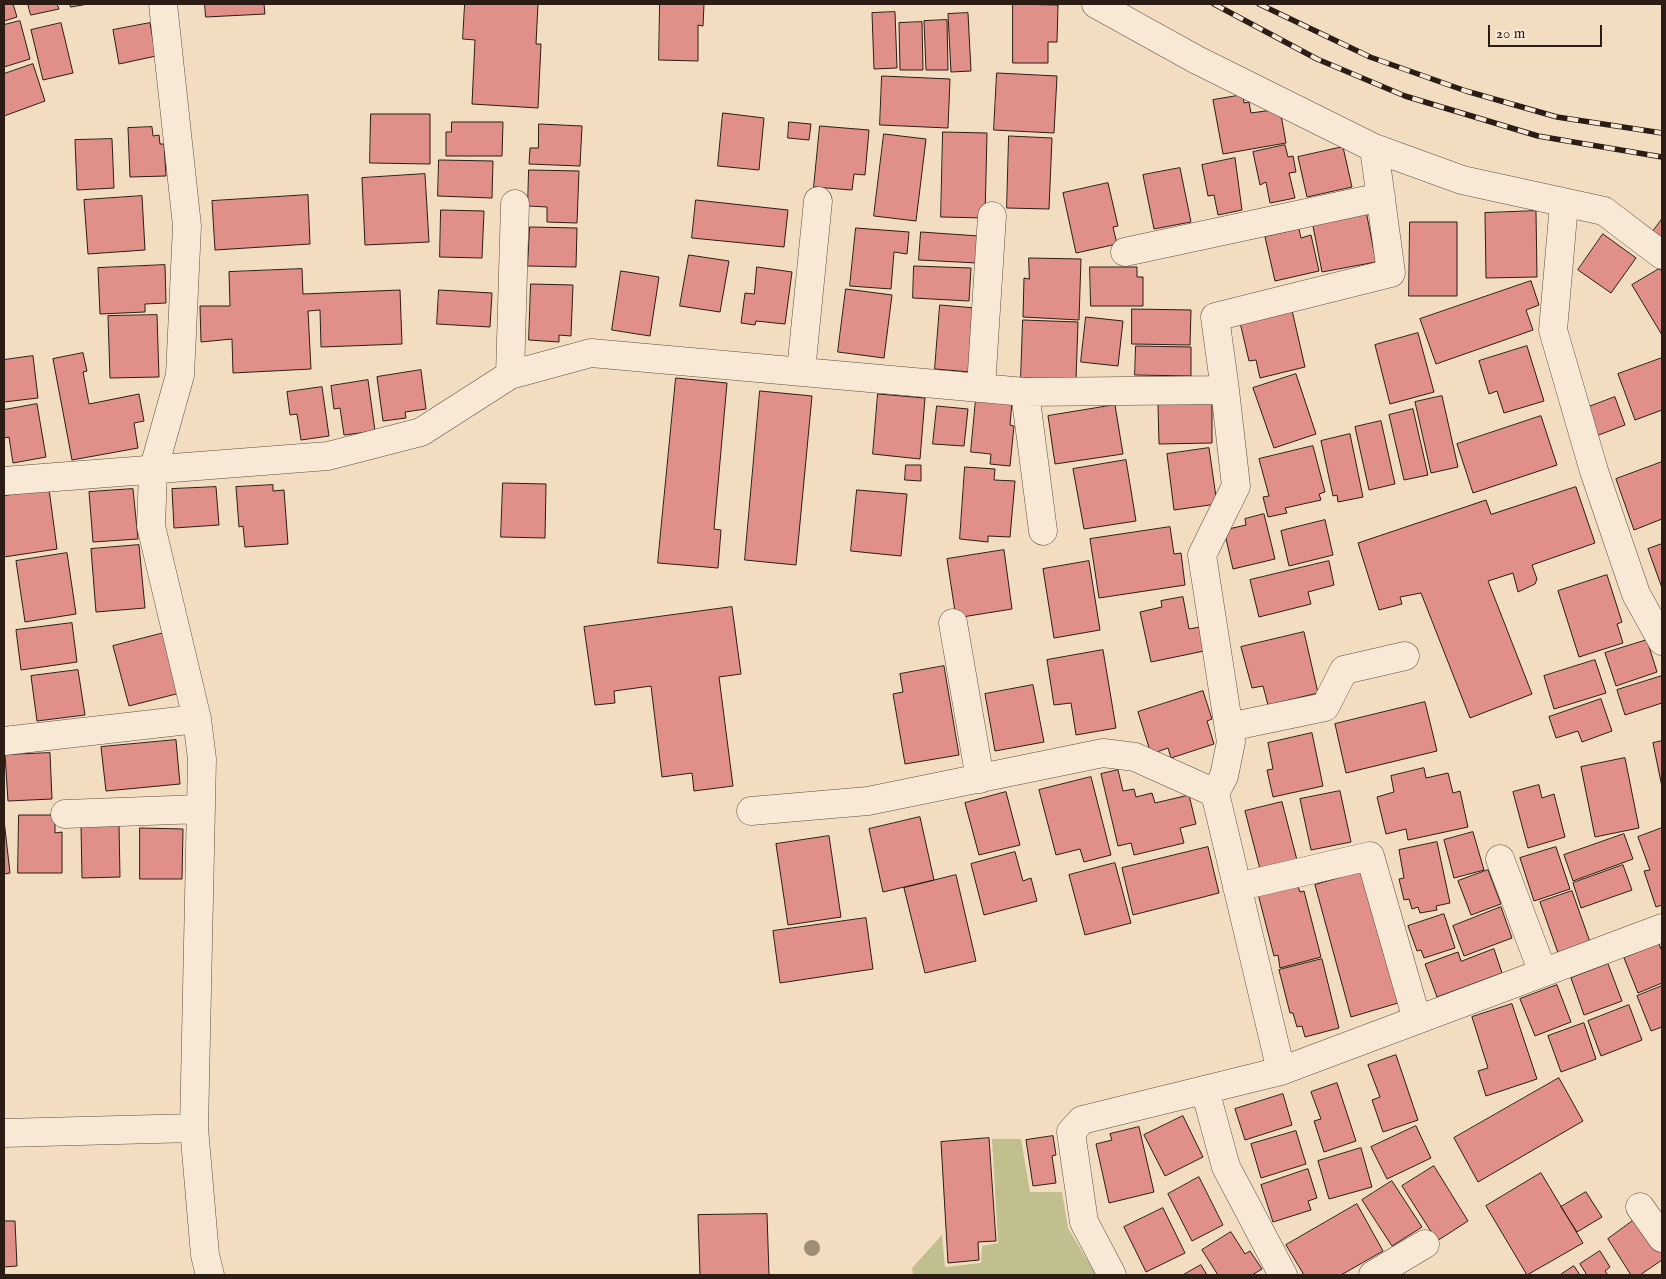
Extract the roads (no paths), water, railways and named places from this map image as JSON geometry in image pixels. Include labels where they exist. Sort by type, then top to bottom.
[{"type":"street","points":[[163,4],[187,226],[180,375],[153,471],[151,526],[197,720],[202,759],[194,1128],[205,1255],[210,1275]]},
{"type":"street","points":[[1096,4],[1197,60],[1374,148],[1462,180],[1564,204],[1604,211],[1662,254]]},
{"type":"street","points":[[1281,1071],[1215,793],[1224,776],[1231,742],[1202,555],[1236,486],[1215,317],[1391,273],[1374,148]]},
{"type":"street","points":[[1125,252],[1381,197]]},
{"type":"street","points":[[801,371],[818,201]]},
{"type":"street","points":[[510,375],[515,204]]},
{"type":"street","points":[[1564,204],[1553,330],[1594,471],[1636,594],[1662,641]]},
{"type":"street","points":[[981,387],[992,216]]},
{"type":"street","points":[[4,481],[328,456],[421,432],[510,375],[591,352],[1025,392],[1225,390]]},
{"type":"street","points":[[1025,392],[1043,531]]},
{"type":"street","points":[[953,623],[980,779]]},
{"type":"street","points":[[1229,728],[1325,707],[1344,670],[1406,656]]},
{"type":"street","points":[[4,741],[197,720]]},
{"type":"street","points":[[752,811],[868,801],[1103,754],[1134,757],[1215,793]]},
{"type":"street","points":[[65,814],[201,809]]},
{"type":"street","points":[[1238,887],[1370,856],[1417,1020]]},
{"type":"street","points":[[1500,859],[1543,973]]},
{"type":"street","points":[[1112,1275],[1084,1222],[1071,1132],[1082,1120],[1281,1071],[1662,928]]},
{"type":"street","points":[[1205,1090],[1226,1167],[1283,1275]]},
{"type":"street","points":[[4,1133],[194,1128]]},
{"type":"street","points":[[1640,1207],[1662,1238]]},
{"type":"street","points":[[1373,1275],[1425,1244]]},
{"type":"railway","points":[[1214,4],[1317,59],[1405,96],[1538,136],[1662,157]]},
{"type":"railway","points":[[1259,4],[1370,57],[1466,91],[1557,117],[1662,133]]}]
